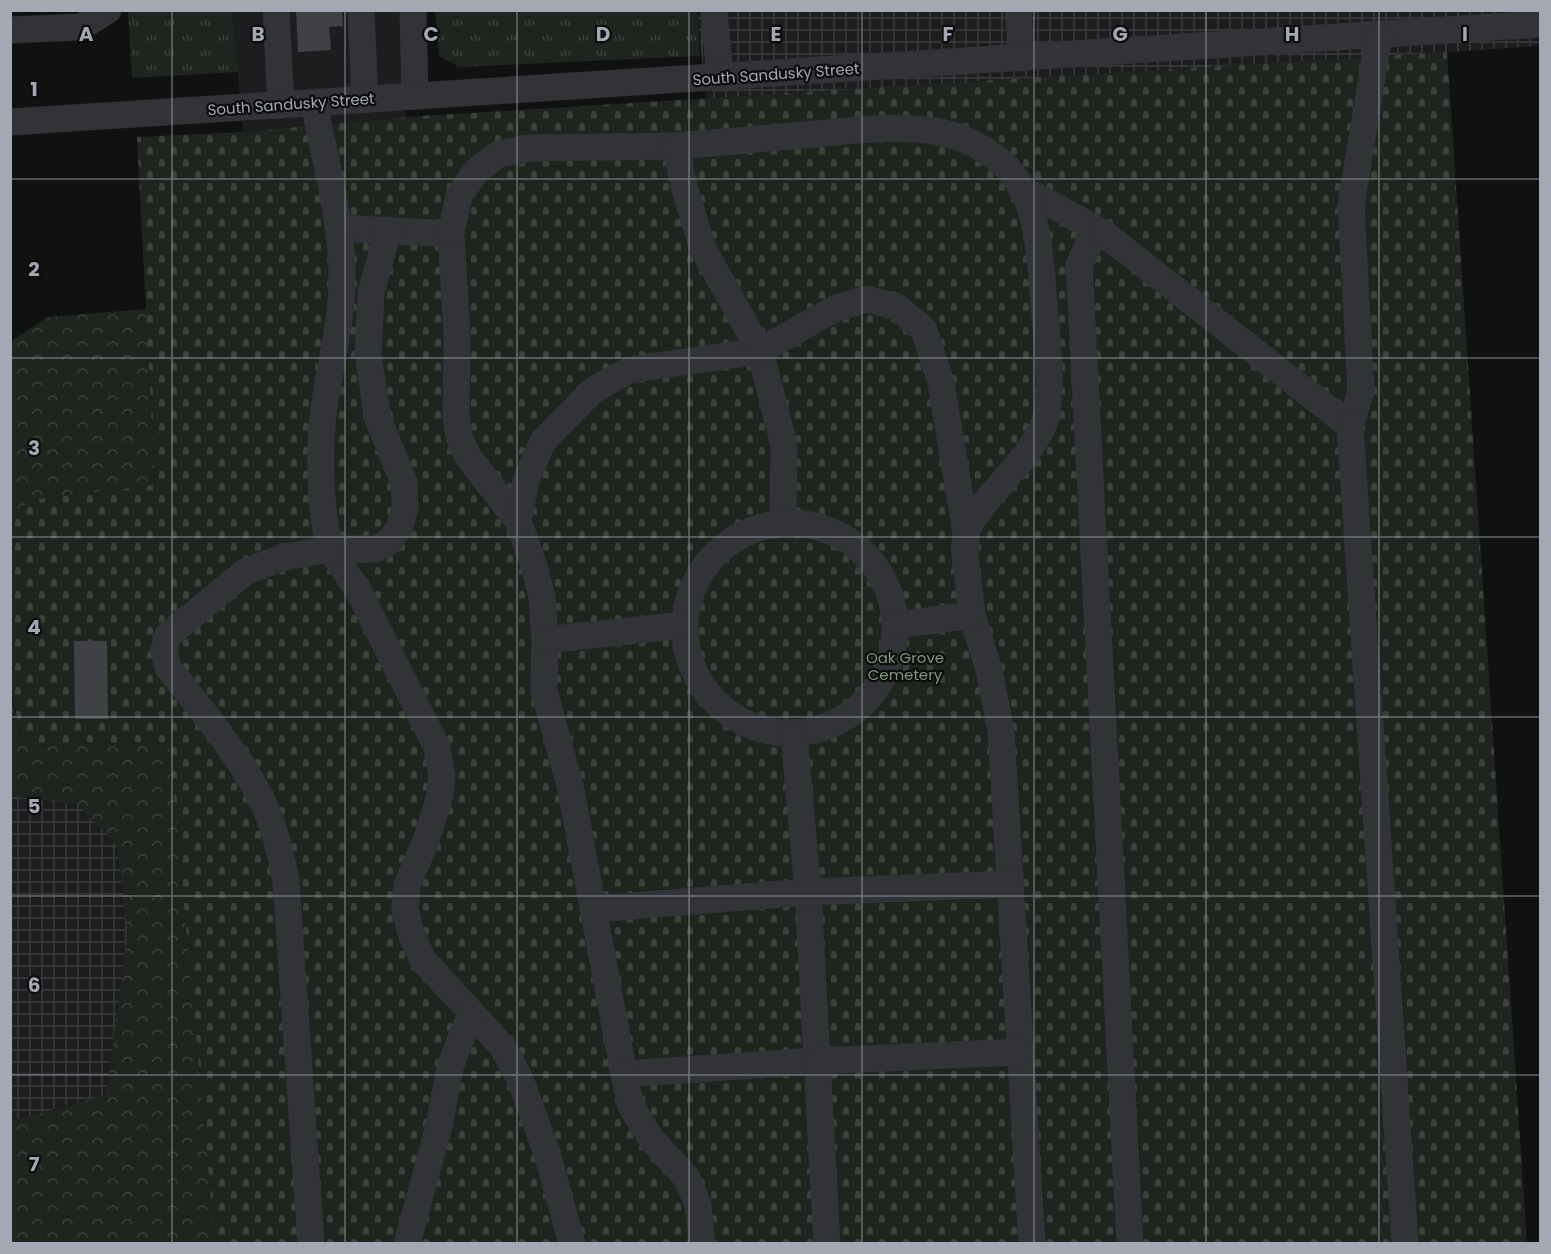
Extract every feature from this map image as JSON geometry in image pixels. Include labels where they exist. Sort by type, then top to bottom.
[{"type":"street","points":[[10,30],[81,27],[108,10]]},
{"type":"street","points":[[276,10],[281,105]]},
{"type":"street","points":[[361,10],[365,100]]},
{"type":"street","points":[[413,10],[416,96]]},
{"type":"street","points":[[714,10],[720,78]]},
{"type":"street","points":[[1018,10],[1022,58]]},
{"type":"street","name":"South Sandusky Street","points":[[10,123],[1379,34],[1424,21],[1540,24]]},
{"type":"street","points":[[1379,34],[1351,205],[1360,391],[1350,426],[1405,1244]]},
{"type":"street","points":[[314,103],[338,228],[342,277],[339,329],[323,422],[323,520],[330,549],[358,590],[437,747],[442,776],[439,799],[425,843],[407,885],[405,908],[411,934],[423,960],[502,1046],[520,1079],[547,1153],[572,1244]]},
{"type":"street","points":[[702,1244],[698,1205],[687,1178],[652,1140],[631,1106],[570,785],[544,691],[545,640],[542,597],[518,521],[468,458],[459,436],[456,416],[457,335],[452,234],[459,196],[477,170],[499,154],[530,148],[676,146],[882,128],[953,135],[1004,164],[1021,188],[1035,226],[1042,278],[1049,396],[1043,425],[1028,450],[976,512],[966,532]]},
{"type":"street","points":[[676,146],[683,183],[703,249],[759,351],[784,445],[783,522]]},
{"type":"street","points":[[1021,188],[1102,232],[1350,426]]},
{"type":"street","points":[[338,228],[452,234]]},
{"type":"street","points":[[311,1244],[286,882],[277,839],[264,806],[241,767],[168,668],[164,650],[167,636],[245,572],[284,557],[330,549],[376,549],[389,542],[400,527],[405,507],[404,482],[378,419],[368,355],[371,293],[388,230]]},
{"type":"street","points":[[1102,232],[1089,243],[1079,265],[1130,1244]]},
{"type":"street","points":[[518,521],[526,480],[543,441],[592,391],[629,370],[759,351],[836,308],[867,299],[897,307],[924,330],[941,383],[966,532],[965,557],[972,615],[990,670],[1001,731],[1032,1244]]},
{"type":"street","points":[[783,522],[817,525],[848,539],[873,562],[890,592],[896,625],[892,658],[878,688],[871,696],[856,712],[827,728],[794,735],[760,730],[729,715],[705,691],[689,660],[684,626],[690,595],[704,567],[718,552],[726,544],[753,529],[783,522]]},
{"type":"street","points":[[896,625],[972,615]]},
{"type":"street","points":[[545,640],[684,626]]},
{"type":"street","points":[[794,735],[808,892],[827,1244]]},
{"type":"street","points":[[594,909],[808,892],[1010,884]]},
{"type":"street","points":[[407,1244],[439,1126],[450,1067],[471,1012]]},
{"type":"street","points":[[624,1074],[817,1061],[1019,1052]]},
{"type":"shaded area","points":[[1540,10],[1540,46],[706,99],[697,11]]},
{"type":"shaded area","points":[[232,11],[400,11],[406,117],[243,132]]},
{"type":"shaded area","points":[[11,796],[78,805],[117,845],[128,935],[106,1095],[11,1121]]},
{"type":"green space","points":[[128,11],[232,11],[238,72],[132,78]]},
{"type":"green space","points":[[435,11],[697,11],[700,56],[459,67],[439,56]]},
{"type":"green space","name":"Oak Grove Cemetery","points":[[1447,52],[1527,1243],[215,1243],[169,742],[24,745],[11,693],[10,522],[30,500],[155,485],[137,137],[243,132],[406,117]]},
{"type":"green space","points":[[146,309],[155,485],[30,500],[11,522],[11,341],[48,317]]},
{"type":"green space","points":[[10,693],[24,745],[169,742],[215,1243],[11,1243],[11,1121],[106,1095],[128,935],[117,845],[78,805],[11,796]]},
{"type":"building","points":[[296,10],[342,10],[343,26],[329,27],[331,50],[298,52]]},
{"type":"building","points":[[74,641],[107,641],[108,719],[75,719]]}]
